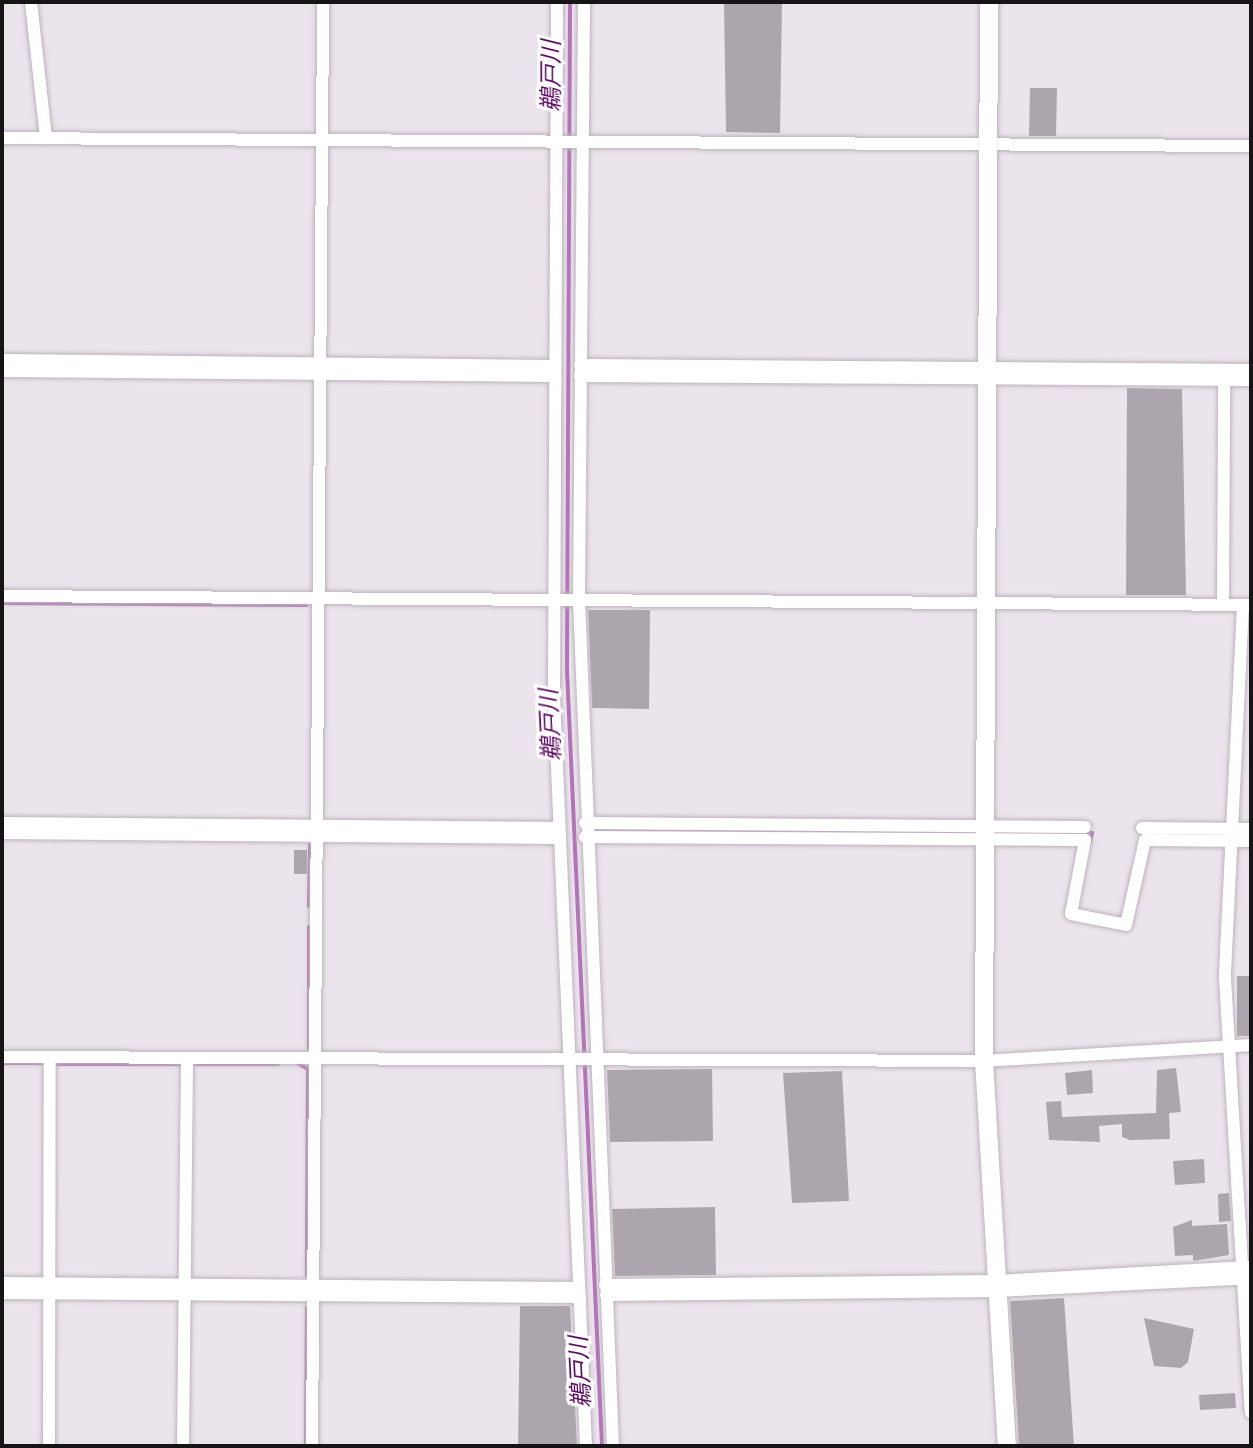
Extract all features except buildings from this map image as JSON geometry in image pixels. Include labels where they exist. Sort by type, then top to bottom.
[{"type":"street","points":[[31,2],[46,138]]},
{"type":"street","points":[[312,1446],[323,2]]},
{"type":"street","points":[[557,2],[559,141],[555,371],[560,833],[586,1446]]},
{"type":"street","points":[[584,2],[576,600],[593,1061],[613,1446]]},
{"type":"street","points":[[989,2],[984,1061],[1007,1446]]},
{"type":"street","points":[[2,138],[1251,146]]},
{"type":"street","points":[[2,360],[320,369]]},
{"type":"street","points":[[580,370],[986,373],[1251,370]]},
{"type":"street","points":[[2,371],[555,371]]},
{"type":"street","points":[[986,373],[1251,380]]},
{"type":"street","points":[[1223,604],[1224,380]]},
{"type":"street","points":[[2,596],[1247,605],[1232,835],[1226,1045],[1247,1272],[1251,1412]]},
{"type":"street","points":[[2,823],[317,831]]},
{"type":"street","points":[[585,830],[983,832],[1085,827]]},
{"type":"street","points":[[1142,828],[1232,835],[1251,841]]},
{"type":"street","points":[[983,832],[1085,840],[1071,914],[1126,925],[1145,840],[1232,835],[1251,829]]},
{"type":"street","points":[[2,833],[560,833]]},
{"type":"street","points":[[2,1057],[984,1061],[1251,1045]]},
{"type":"street","points":[[49,1446],[50,1057]]},
{"type":"street","points":[[183,1446],[187,1058]]},
{"type":"street","points":[[606,1290],[997,1286],[1247,1272]]},
{"type":"street","points":[[2,1283],[50,1288],[580,1293]]},
{"type":"street","points":[[2,1293],[50,1288]]},
{"type":"waterway","name":"鵜戸川","points":[[570,2],[567,671],[602,1446]]},
{"type":"waterway","points":[[2,603],[306,605]]},
{"type":"waterway","points":[[592,830],[970,833]]},
{"type":"waterway","points":[[996,832],[1013,832]]},
{"type":"waterway","points":[[1082,833],[1092,833],[1090,842]]},
{"type":"waterway","points":[[309,906],[310,845]]},
{"type":"waterway","points":[[309,927],[309,1048]]},
{"type":"waterway","points":[[2,1063],[44,1063]]},
{"type":"waterway","points":[[56,1064],[182,1064]]},
{"type":"waterway","points":[[194,1064],[278,1064]]},
{"type":"waterway","points":[[299,1064],[308,1069],[307,1275]]},
{"type":"waterway","points":[[306,1446],[307,1308]]}]
